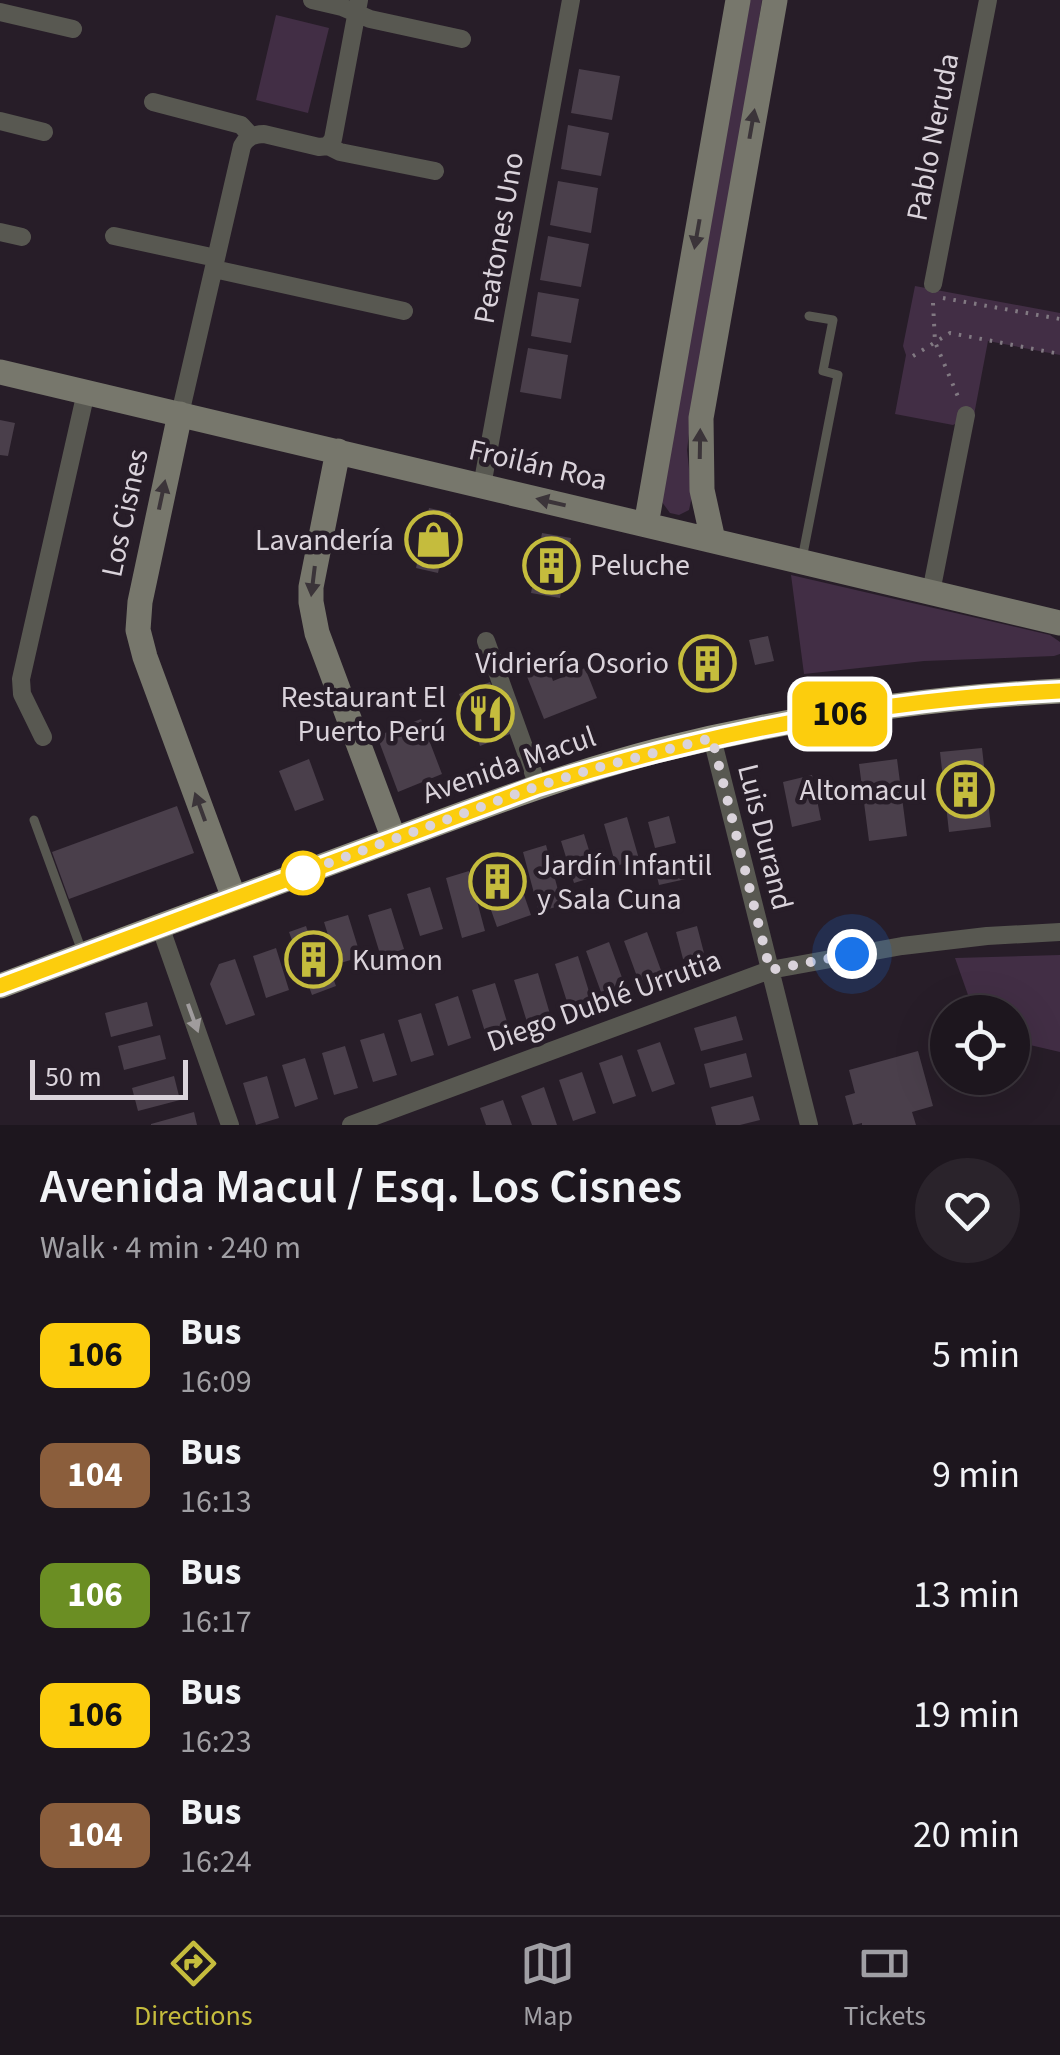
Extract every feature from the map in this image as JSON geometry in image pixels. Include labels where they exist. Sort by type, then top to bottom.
[{"type":"main road","points":[[646,524],[738,0]]},
{"type":"main road","points":[[713,540],[702,490],[701,418],[775,0]]},
{"type":"main road","name":"Froilán Roa","points":[[0,372],[1060,622]]},
{"type":"main road","name":"Los Cisnes","points":[[180,414],[140,602],[138,630],[234,898]]},
{"type":"main road","points":[[338,452],[310,602],[317,633],[394,839]]},
{"type":"main road","name":"Avenida Macul","points":[[0,986],[538,786],[596,768],[778,724],[910,704],[1060,692]]},
{"type":"street","points":[[312,0],[358,7],[370,19],[462,40]]},
{"type":"street","name":"Peatones Uno","points":[[482,486],[571,0]]},
{"type":"street","name":"Pablo Neruda","points":[[933,284],[988,0]]},
{"type":"street","points":[[328,146],[333,139],[358,7]]},
{"type":"street","points":[[0,12],[73,29]]},
{"type":"street","points":[[153,102],[241,125],[251,136],[264,134],[328,146],[340,152],[435,171]]},
{"type":"street","points":[[0,122],[44,132]]},
{"type":"street","name":"Los Cisnes","points":[[180,414],[242,146],[251,136]]},
{"type":"street","points":[[0,232],[22,237]]},
{"type":"street","points":[[114,236],[404,312]]},
{"type":"street","points":[[43,737],[22,694],[21,679],[86,392]]},
{"type":"street","points":[[931,592],[966,414]]},
{"type":"street","points":[[486,641],[538,786]]},
{"type":"street","name":"Luis Durand","points":[[712,738],[809,1125]]},
{"type":"street","points":[[160,926],[230,1125]]},
{"type":"street","name":"Diego Dublé Urrutia","points":[[351,1125],[770,970],[916,944],[1060,932]]},
{"type":"lane","points":[[802,562],[838,374],[823,371],[833,320],[809,316]]},
{"type":"lane","points":[[34,820],[84,955]]},
{"type":"path","points":[[966,414],[934,342],[933,297],[1060,318]]},
{"type":"path","points":[[913,356],[950,333],[1060,354]]},
{"type":"shaded area","points":[[750,0],[762,0],[693,401],[687,450],[692,496],[689,510],[679,515],[670,513],[659,498]]},
{"type":"shaded area","points":[[276,15],[329,28],[308,113],[256,100]]},
{"type":"shaded area","points":[[915,286],[1060,313],[1060,355],[988,341],[974,415],[953,425],[895,414]]},
{"type":"shaded area","points":[[791,575],[1050,635],[1060,642],[1060,654],[924,661],[804,674]]},
{"type":"shaded area","points":[[1060,955],[1060,1052],[1030,1045],[1030,995],[968,995],[955,958]]},
{"type":"building","points":[[579,69],[620,76],[612,120],[571,113]]},
{"type":"building","points":[[568,125],[609,133],[601,176],[561,169]]},
{"type":"building","points":[[558,181],[598,188],[591,233],[550,225]]},
{"type":"building","points":[[548,236],[589,244],[581,287],[540,280]]},
{"type":"building","points":[[538,292],[579,299],[571,343],[531,336]]},
{"type":"building","points":[[528,348],[568,355],[561,399],[520,392]]},
{"type":"building","points":[[0,420],[15,423],[8,456],[0,455]]},
{"type":"building","name":"Lavandería","points":[[429,508],[451,513],[438,573],[416,568]]},
{"type":"building","name":"Peluche","points":[[542,533],[571,538],[560,598],[531,593]]},
{"type":"building","points":[[768,636],[774,661],[755,665],[749,640]]},
{"type":"building","name":"Vidriería Osorio","points":[[715,637],[726,683],[700,690],[689,642]]},
{"type":"building","points":[[548,666],[553,681],[585,668],[597,698],[544,719],[526,674]]},
{"type":"building","name":"Restaurant El Puerto Perú","points":[[490,682],[510,734],[480,746],[459,694]]},
{"type":"building","points":[[421,719],[442,774],[398,792],[377,736]]},
{"type":"building","name":"Altomacul","points":[[982,748],[991,827],[949,832],[940,752]]},
{"type":"building","points":[[309,759],[324,800],[295,811],[279,771]]},
{"type":"building","points":[[897,759],[907,836],[869,841],[859,764]]},
{"type":"building","points":[[812,775],[821,820],[792,827],[783,782]]},
{"type":"building","points":[[177,806],[194,853],[69,899],[52,852]]},
{"type":"building","points":[[669,816],[676,843],[655,848],[648,822]]},
{"type":"building","points":[[627,817],[639,859],[616,866],[604,824]]},
{"type":"building","points":[[584,834],[597,876],[574,883],[561,841]]},
{"type":"building","points":[[546,845],[562,905],[539,912],[523,852]]},
{"type":"building","name":"Jardín Infantil y Sala Cuna","points":[[510,855],[531,915],[497,927],[471,868]]},
{"type":"building","points":[[681,858],[686,879],[659,885],[654,864]]},
{"type":"building","points":[[469,871],[485,931],[462,938],[446,878]]},
{"type":"building","points":[[430,887],[443,929],[420,936],[407,894]]},
{"type":"building","points":[[391,908],[404,949],[381,957],[368,915]]},
{"type":"building","points":[[348,915],[361,957],[337,964],[324,922]]},
{"type":"building","name":"Kumon","points":[[306,926],[309,935],[316,932],[336,986],[312,995],[289,932]]},
{"type":"building","points":[[697,926],[704,953],[683,959],[676,932]]},
{"type":"building","points":[[647,932],[662,973],[639,982],[624,941]]},
{"type":"building","points":[[609,942],[624,983],[601,992],[586,951]]},
{"type":"building","points":[[276,948],[289,990],[266,998],[253,956]]},
{"type":"building","points":[[578,956],[591,998],[568,1005],[555,964]]},
{"type":"building","points":[[235,959],[255,1015],[226,1025],[210,984],[219,964]]},
{"type":"building","points":[[538,973],[550,1014],[527,1022],[514,980]]},
{"type":"building","points":[[495,983],[508,1025],[485,1032],[472,990]]},
{"type":"building","points":[[458,996],[471,1038],[448,1046],[435,1004]]},
{"type":"building","points":[[147,1002],[153,1026],[111,1037],[105,1013]]},
{"type":"building","points":[[421,1013],[434,1055],[411,1062],[398,1020]]},
{"type":"building","points":[[736,1016],[743,1040],[701,1051],[694,1028]]},
{"type":"building","points":[[384,1033],[397,1075],[373,1082],[360,1040]]},
{"type":"building","points":[[160,1035],[166,1059],[124,1070],[118,1046]]},
{"type":"building","points":[[660,1042],[675,1084],[652,1092],[637,1050]]},
{"type":"building","points":[[345,1046],[358,1088],[334,1095],[322,1053]]},
{"type":"building","points":[[918,1051],[933,1106],[912,1112],[916,1125],[853,1125],[845,1096],[855,1093],[849,1070]]},
{"type":"building","points":[[746,1053],[752,1077],[710,1088],[704,1064]]},
{"type":"building","points":[[622,1055],[636,1096],[613,1104],[599,1063]]},
{"type":"building","points":[[305,1058],[318,1099],[295,1107],[282,1065]]},
{"type":"building","points":[[582,1072],[596,1113],[573,1121],[559,1080]]},
{"type":"building","points":[[174,1076],[180,1100],[138,1111],[132,1088]]},
{"type":"building","points":[[267,1076],[279,1118],[256,1125],[243,1083]]},
{"type":"building","points":[[544,1087],[557,1125],[532,1125],[521,1096]]},
{"type":"building","points":[[753,1096],[760,1120],[716,1125],[711,1107]]},
{"type":"building","points":[[503,1100],[512,1125],[486,1125],[480,1108]]},
{"type":"building","points":[[194,1112],[197,1125],[151,1125],[151,1124]]},
{"type":"bus line","name":"106","points":[[0,986],[538,786],[596,768],[712,738],[844,713],[1060,691]]},
{"type":"place","name":"Lavandería","points":[[433,540]]},
{"type":"place","name":"Peluche","points":[[551,565]]},
{"type":"place","name":"Vidriería Osorio","points":[[708,663]]},
{"type":"place","name":"Restaurant El Puerto Perú","points":[[485,714]]},
{"type":"place","name":"Altomacul","points":[[966,790]]},
{"type":"place","name":"Jardín Infantil y Sala Cuna","points":[[498,882]]},
{"type":"place","name":"Kumon","points":[[313,960]]},
{"type":"route","points":[[303,873],[299,874],[538,786],[712,738],[770,970],[852,954]]}]
